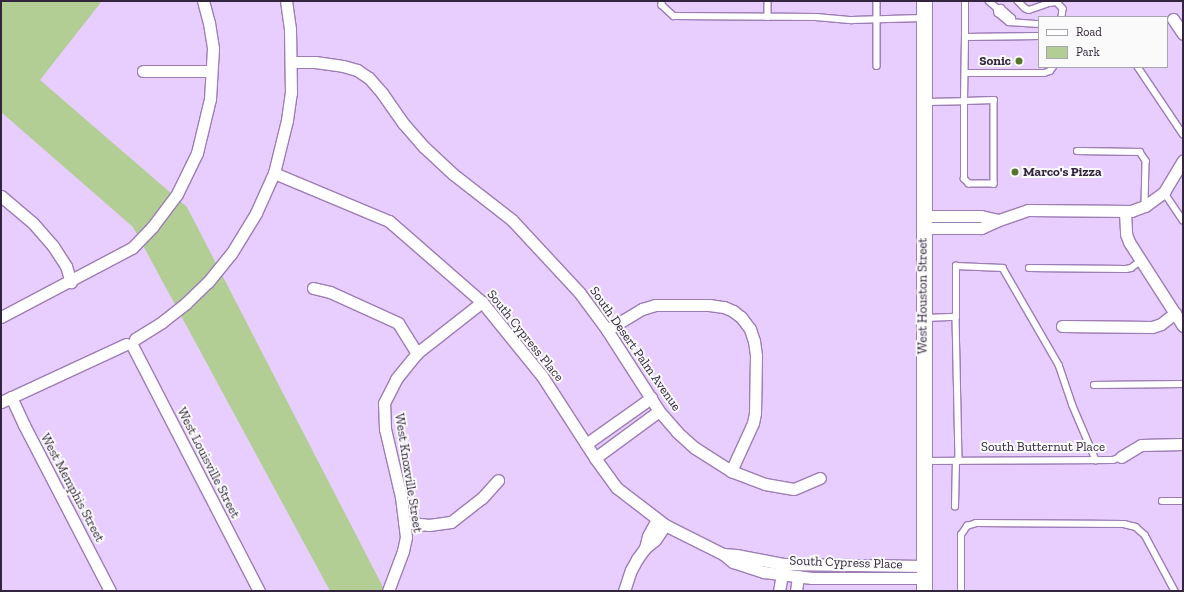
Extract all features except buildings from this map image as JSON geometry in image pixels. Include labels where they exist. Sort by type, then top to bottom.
[{"type":"main road","name":"West Houston Street","points":[[924,1],[924,579]]},
{"type":"street","points":[[1,317],[71,282],[132,248],[153,226],[177,194],[197,153],[210,100],[213,48],[209,23],[203,1]]},
{"type":"street","points":[[6,400],[131,344],[186,303],[208,282],[231,254],[256,213],[274,172],[288,120],[291,93],[291,66],[290,29],[286,1]]},
{"type":"street","name":"South Desert Palm Avenue","points":[[291,66],[316,68],[330,65],[343,66],[357,70],[369,78],[382,93],[403,123],[424,147],[453,174],[512,220],[579,292],[607,330],[659,411],[677,432],[695,448],[731,471],[765,484],[794,489],[820,478]]},
{"type":"street","points":[[143,71],[211,71]]},
{"type":"street","points":[[923,222],[981,228],[1028,210],[1131,211],[1145,206],[1164,192],[1183,160]]},
{"type":"street","name":"South Cypress Place","points":[[274,172],[389,221],[482,302],[542,376],[595,458],[617,488],[661,522],[723,554],[736,555],[798,576],[924,579]]},
{"type":"street","points":[[1,196],[33,224],[54,246],[66,266],[71,282]]},
{"type":"street","points":[[1125,212],[1126,234],[1183,325]]},
{"type":"street","points":[[974,216],[974,228]]},
{"type":"street","points":[[923,222],[974,216],[999,220]]},
{"type":"street","points":[[313,288],[330,292],[398,323],[417,353]]},
{"type":"street","name":"West Knoxville Street","points":[[388,591],[403,551],[406,537],[401,497],[383,415],[384,403],[396,379],[417,353],[482,302]]},
{"type":"street","points":[[607,330],[642,309],[655,305],[709,305],[724,307],[733,310],[741,317],[750,329],[754,342],[756,356],[755,413],[753,423],[731,471]]},
{"type":"street","points":[[1062,326],[1152,327],[1161,324],[1175,313]]},
{"type":"street","name":"West Louisville Street","points":[[131,344],[258,591]]},
{"type":"street","points":[[586,444],[651,398]]},
{"type":"street","name":"West Memphis Street","points":[[6,400],[110,591]]},
{"type":"street","points":[[595,458],[659,411]]},
{"type":"street","name":"South Butternut Place","points":[[1121,457],[1141,445],[1183,444]]},
{"type":"street","points":[[404,522],[429,525],[451,522],[482,498],[498,480]]},
{"type":"street","points":[[624,591],[630,570],[645,548],[654,540],[661,522]]},
{"type":"street","points":[[779,591],[782,570]]},
{"type":"street","name":"South Cypress Place","points":[[782,570],[924,579]]},
{"type":"street","points":[[796,591],[798,576]]},
{"type":"lane","points":[[662,1],[662,5],[674,16],[877,19],[924,18]]},
{"type":"lane","points":[[768,1],[768,17]]},
{"type":"lane","points":[[877,1],[878,66]]},
{"type":"lane","points":[[924,102],[964,101],[994,100],[994,184],[971,185],[965,181],[964,101],[965,1]]},
{"type":"lane","points":[[989,1],[997,8],[998,13],[1009,22],[1020,24],[1038,24]]},
{"type":"lane","points":[[1018,1],[1024,8],[1029,10],[1049,3],[1057,2],[1063,9],[1062,16]]},
{"type":"lane","points":[[965,37],[1038,36]]},
{"type":"lane","points":[[965,73],[1044,73],[1050,71],[1052,68]]},
{"type":"lane","points":[[1139,68],[1183,134]]},
{"type":"lane","points":[[1077,151],[1140,152],[1146,162],[1145,206]]},
{"type":"lane","points":[[1164,192],[1183,220]]},
{"type":"lane","points":[[1028,268],[1126,269],[1142,260]]},
{"type":"lane","points":[[955,507],[957,461],[956,266],[1002,268],[1059,365],[1073,406],[1096,460]]},
{"type":"lane","points":[[924,318],[956,317]]},
{"type":"lane","points":[[1094,385],[1183,384]]},
{"type":"lane","name":"South Butternut Place","points":[[924,461],[1114,460],[1121,457]]},
{"type":"lane","points":[[1162,501],[1183,500]]},
{"type":"lane","points":[[960,591],[961,535],[967,526],[976,523],[1124,524],[1136,526],[1145,535],[1175,591]]},
{"type":"green space","points":[[1,1],[102,1],[40,80],[187,207],[385,591],[330,591],[133,227],[1,112]]},
{"type":"place","name":"Sonic","points":[[1019,61]]},
{"type":"place","name":"Marco's Pizza","points":[[1015,172]]}]
